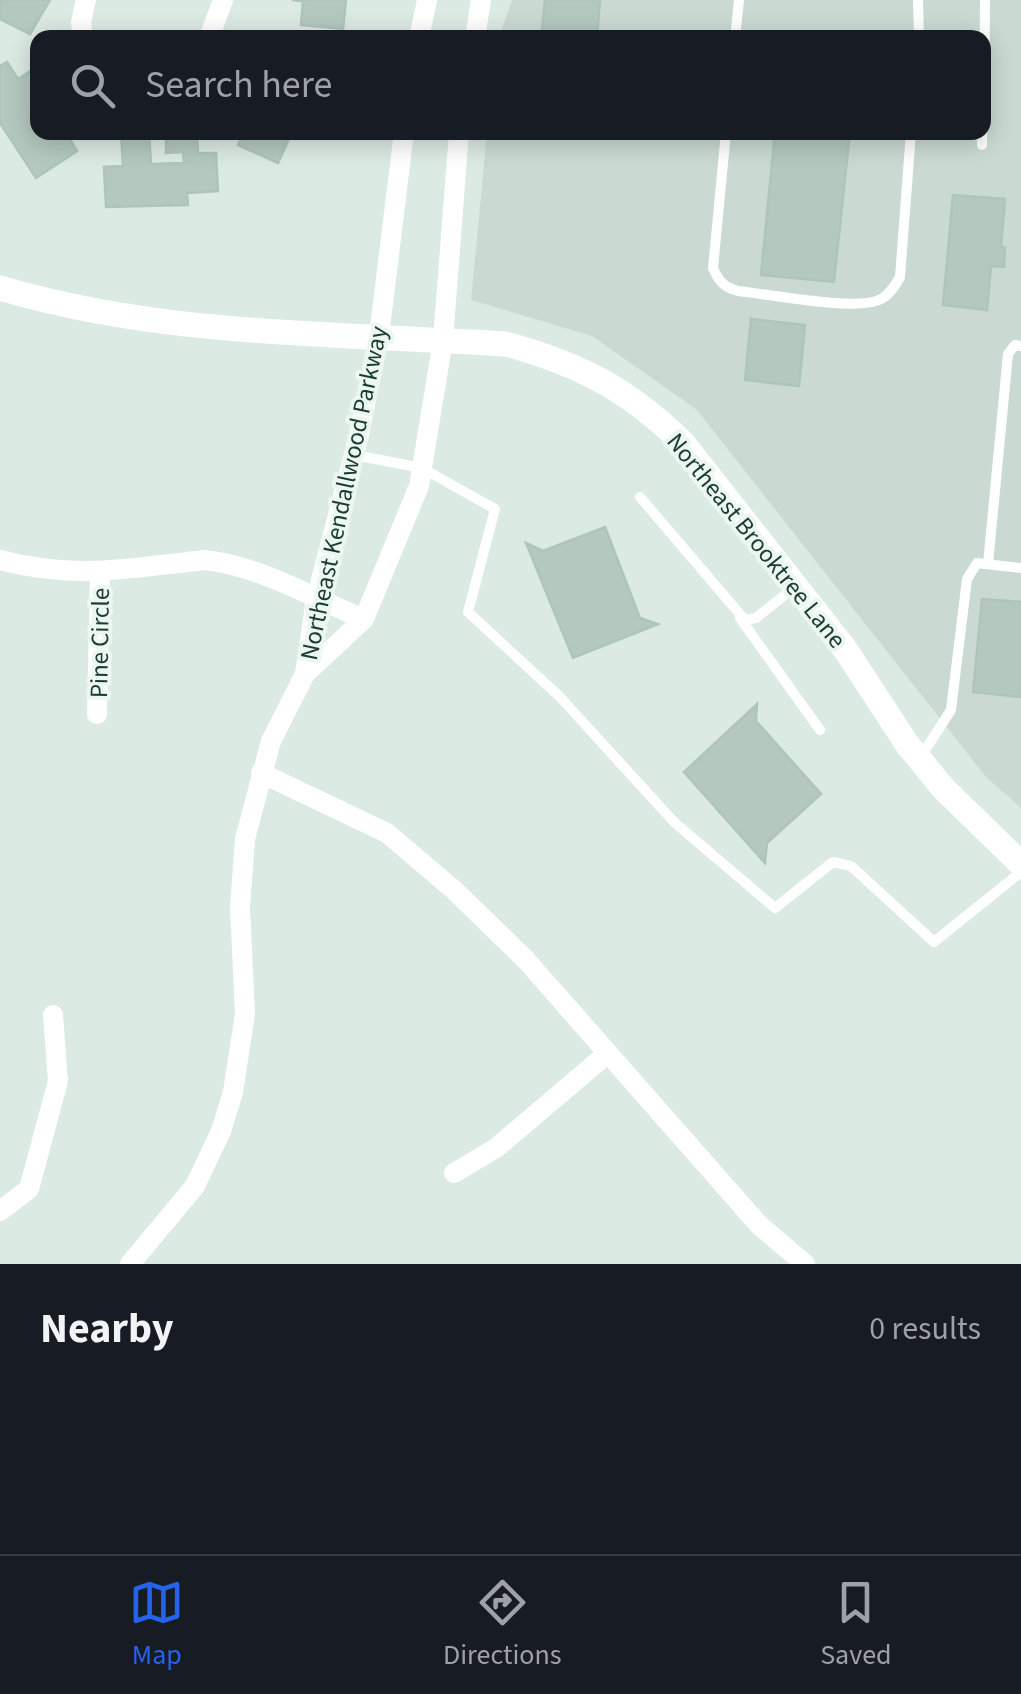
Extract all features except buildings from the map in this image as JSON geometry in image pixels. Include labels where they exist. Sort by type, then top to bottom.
[{"type":"street","points":[[82,30],[86,0]]},
{"type":"street","points":[[211,30],[223,0]]},
{"type":"street","points":[[421,30],[428,0]]},
{"type":"street","points":[[476,30],[481,0]]},
{"type":"street","name":"Northeast Kendallwood Parkway","points":[[130,1264],[194,1186],[233,1092],[245,1014],[241,864],[271,741],[304,674],[316,600],[354,455],[379,336],[403,140]]},
{"type":"street","name":"Northeast Kendallwood Parkway","points":[[304,674],[364,618],[419,486],[443,340],[458,140]]},
{"type":"street","name":"Northeast Brooktree Lane","points":[[0,288],[112,316],[188,326],[506,344],[556,358],[603,380],[632,398],[682,443],[844,648],[920,759],[982,829],[1021,864]]},
{"type":"street","points":[[0,560],[51,572],[222,562],[364,618]]},
{"type":"street","name":"Pine Circle","points":[[98,714],[100,571]]},
{"type":"street","points":[[261,773],[388,833],[454,890],[526,960],[759,1225],[805,1264]]},
{"type":"street","points":[[0,1211],[30,1189],[58,1081],[53,1015]]},
{"type":"street","points":[[454,1174],[496,1148],[608,1053]]},
{"type":"lane","points":[[736,30],[739,0]]},
{"type":"lane","points":[[918,0],[919,30]]},
{"type":"lane","points":[[985,0],[985,30]]},
{"type":"lane","points":[[725,140],[713,268],[718,279],[725,287],[738,291],[854,303],[878,300],[890,293],[900,278],[909,140]]},
{"type":"lane","points":[[988,564],[1008,354],[1014,345],[1021,346]]},
{"type":"lane","points":[[354,455],[422,468],[495,509],[468,612],[560,697],[674,822],[775,908],[832,862],[852,866],[934,942],[1021,872]]},
{"type":"lane","points":[[640,496],[740,617],[820,730]]},
{"type":"lane","points":[[920,759],[951,710],[967,579],[977,563],[1021,568]]},
{"type":"lane","points":[[740,617],[756,618],[796,587]]},
{"type":"shaded area","points":[[512,0],[1021,0],[1021,808],[986,777],[696,409],[592,336],[471,300],[486,140],[991,140],[991,30],[501,30]]}]
